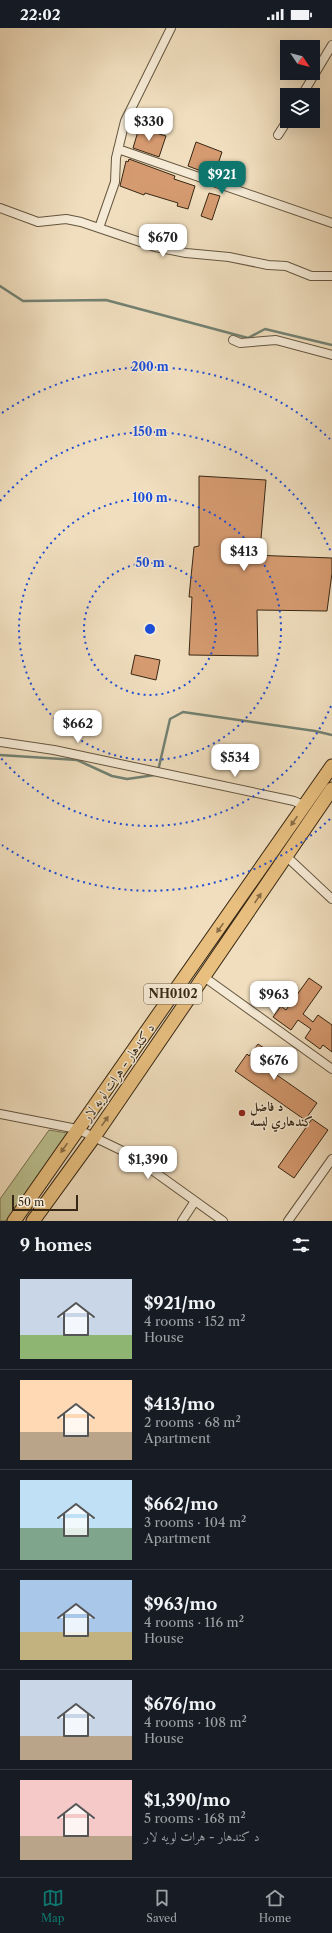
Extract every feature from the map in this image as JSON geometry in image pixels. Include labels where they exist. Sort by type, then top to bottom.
[{"type":"highway","name":"د کندهار - هرات لويه لار","points":[[14,1221],[332,766]]},
{"type":"highway","name":"د کندهار - هرات لويه لار","points":[[33,1221],[94,1137],[332,789]]},
{"type":"highway","points":[[304,806],[315,814]]},
{"type":"highway","points":[[160,1012],[174,1020]]},
{"type":"street","points":[[100,224],[115,182],[118,149],[125,121],[171,28]]},
{"type":"street","points":[[306,88],[332,45]]},
{"type":"street","points":[[278,135],[282,128]]},
{"type":"street","points":[[118,149],[332,223]]},
{"type":"street","points":[[0,208],[38,222],[66,219],[100,224],[155,247],[186,253],[229,257],[268,265],[286,266],[311,276],[332,276]]},
{"type":"street","points":[[233,340],[240,343],[276,340],[332,355]]},
{"type":"street","points":[[0,742],[54,750],[155,771],[294,801],[304,806]]},
{"type":"street","points":[[286,856],[332,899]]},
{"type":"street","points":[[204,977],[332,1069]]},
{"type":"street","points":[[0,1114],[77,1129],[94,1137],[131,1155],[223,1221]]},
{"type":"street","points":[[288,1221],[332,1160]]},
{"type":"street","points":[[182,1221],[195,1201]]},
{"type":"green space","points":[[49,1130],[67,1133],[6,1221],[0,1221],[0,1199]]},
{"type":"building","points":[[139,128],[166,136],[159,157],[133,148]]},
{"type":"building","points":[[196,142],[222,152],[214,176],[188,166]]},
{"type":"building","points":[[129,159],[175,176],[174,179],[195,186],[188,209],[177,206],[178,203],[145,193],[144,195],[120,186],[126,161],[128,162]]},
{"type":"building","points":[[209,193],[220,196],[212,220],[201,216]]},
{"type":"building","points":[[199,476],[266,480],[261,539],[253,539],[252,555],[332,558],[332,573],[327,611],[257,610],[258,656],[189,655],[192,597],[189,597],[194,547],[199,546]]},
{"type":"building","points":[[135,655],[160,660],[156,680],[131,674]]},
{"type":"building","points":[[309,978],[322,987],[303,1014],[313,1022],[318,1015],[332,1025],[332,1052],[323,1045],[320,1049],[305,1038],[311,1029],[298,1020],[291,1030],[273,1017],[281,1006],[286,1010]]},
{"type":"building","points":[[258,1044],[283,1061],[274,1073],[317,1103],[305,1120],[235,1071],[247,1054],[249,1056]]},
{"type":"building","points":[[312,1119],[328,1130],[294,1178],[278,1167]]},
{"type":"waterway","points":[[0,286],[23,301],[106,300],[248,338],[265,329],[332,345]]},
{"type":"waterway","points":[[158,771],[170,719],[183,712],[315,731],[332,735]]},
{"type":"waterway","points":[[0,755],[77,760],[112,776],[127,779],[155,775]]},
{"type":"place","name":"د فاضل کندهاري لېسه","points":[[242,1113]]}]
